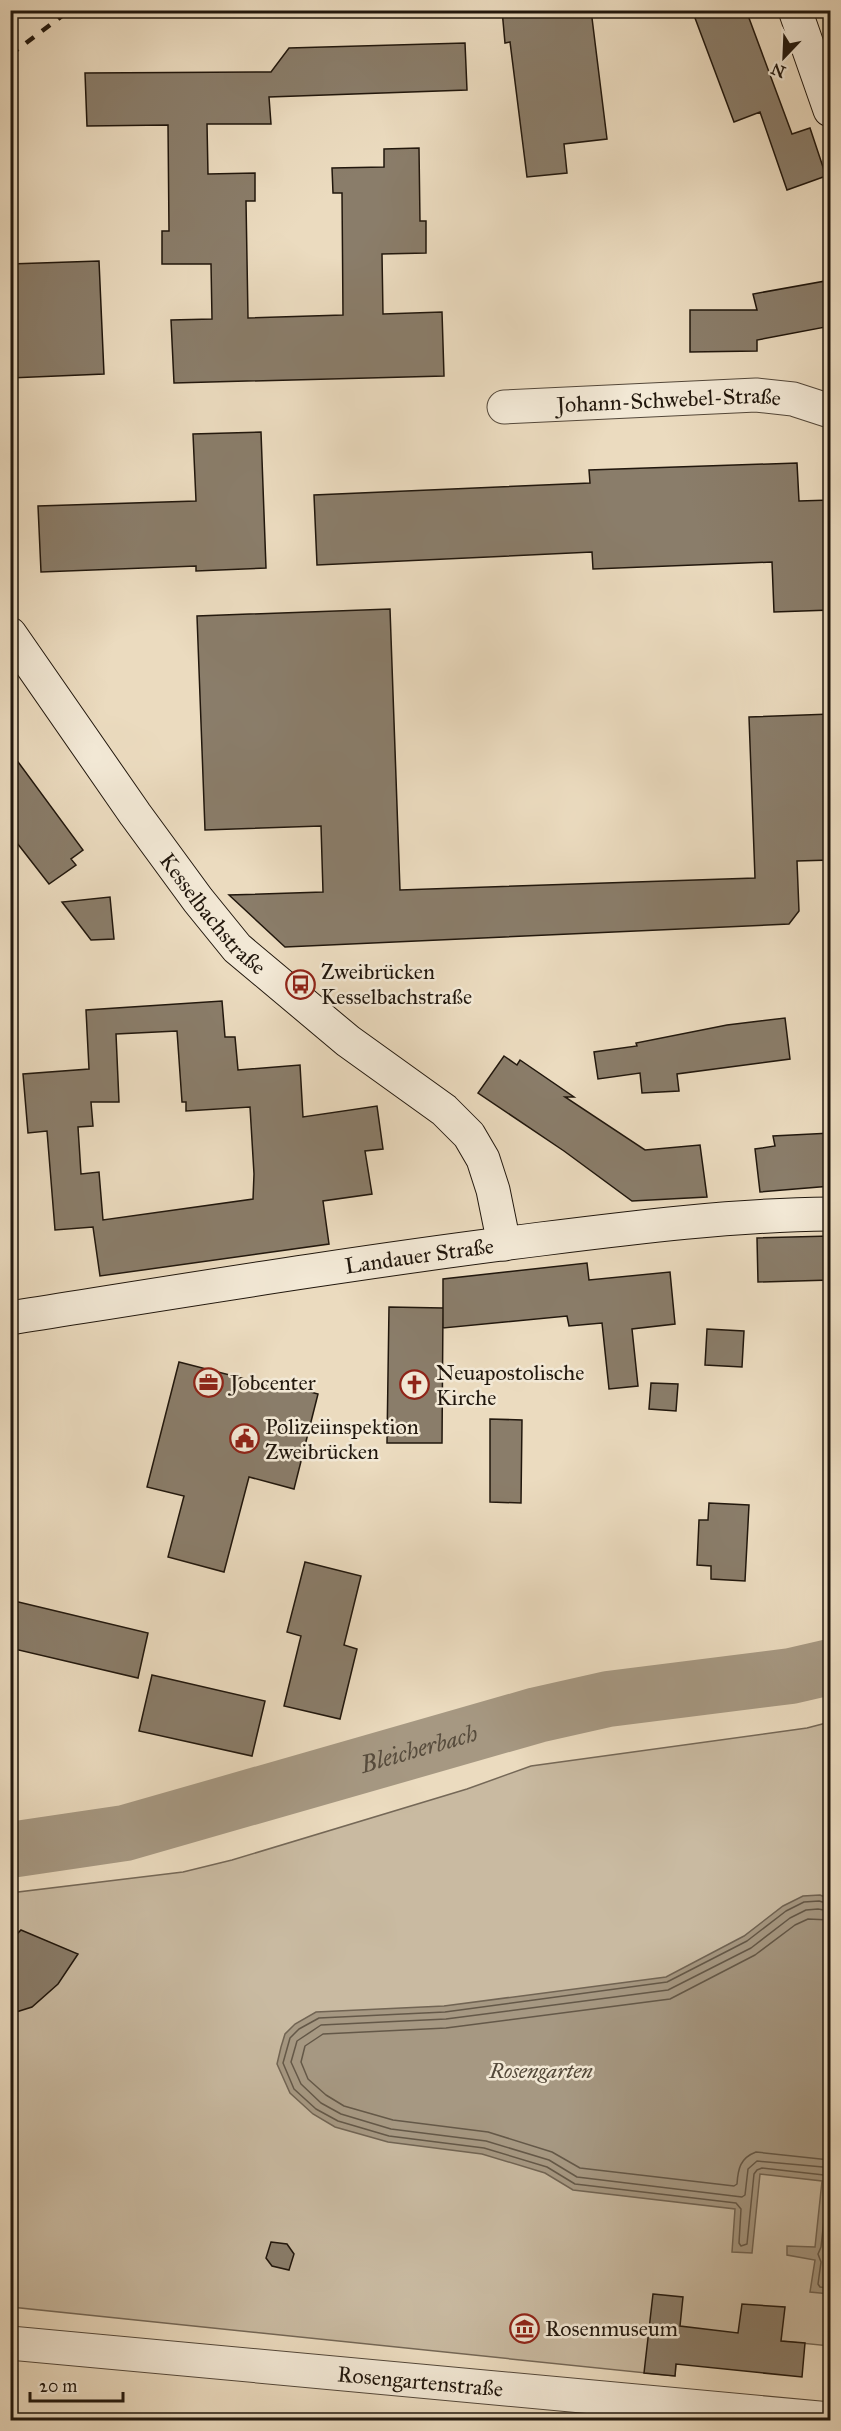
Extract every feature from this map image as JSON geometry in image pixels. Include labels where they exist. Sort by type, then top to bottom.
[{"type":"street","points":[[795,10],[831,110]]},
{"type":"street","name":"Johann-Schwebel-Straße","points":[[504,407],[756,395],[793,399],[831,411]]},
{"type":"street","name":"Kesselbachstraße","points":[[10,634],[142,824],[237,948],[348,1041],[444,1110],[469,1135],[483,1159],[493,1190],[504,1244]]},
{"type":"street","name":"Landauer Straße","points":[[10,1318],[369,1262],[504,1244],[686,1221],[831,1214]]},
{"type":"street","name":"Rosengartenstraße","points":[[10,2343],[831,2419]]},
{"type":"green space","name":"Rosengarten","points":[[830,1722],[830,2346],[781,2341],[779,2360],[677,2350],[675,2376],[11,2307],[10,1893],[183,1872],[232,1860],[467,1789],[531,1766],[807,1728]]},
{"type":"water","points":[[820,1895],[830,1899],[830,2294],[810,2292],[815,2260],[787,2255],[787,2246],[815,2247],[822,2181],[760,2174],[752,2253],[732,2252],[735,2209],[573,2190],[545,2173],[482,2154],[388,2142],[335,2127],[313,2114],[290,2093],[277,2064],[285,2034],[295,2024],[316,2012],[444,2006],[666,1977],[744,1936],[783,1906],[803,1896]]},
{"type":"building","points":[[502,10],[591,10],[607,139],[564,144],[567,173],[527,177],[510,42],[505,43]]},
{"type":"building","points":[[692,10],[746,10],[792,134],[810,128],[826,176],[787,190],[760,112],[734,122]]},
{"type":"building","points":[[465,43],[467,90],[269,97],[271,124],[207,124],[208,174],[255,173],[255,201],[246,201],[248,318],[343,315],[342,193],[333,193],[332,168],[384,167],[384,149],[419,148],[420,221],[426,221],[426,253],[382,254],[383,314],[442,312],[444,376],[174,383],[171,320],[212,319],[211,264],[162,264],[162,231],[169,231],[168,125],[87,126],[85,73],[271,72],[289,48]]},
{"type":"building","points":[[99,261],[104,374],[10,378],[10,264]]},
{"type":"building","points":[[831,280],[831,326],[757,340],[757,351],[690,352],[690,310],[757,310],[753,294]]},
{"type":"building","points":[[261,432],[266,568],[196,571],[196,566],[41,572],[38,506],[196,501],[193,434]]},
{"type":"building","points":[[797,463],[799,501],[831,500],[831,610],[774,612],[772,562],[593,569],[592,552],[317,565],[314,495],[590,483],[589,470]]},
{"type":"building","points":[[390,609],[400,890],[755,878],[749,717],[831,714],[831,860],[797,861],[799,911],[789,924],[285,947],[229,895],[323,892],[321,826],[205,830],[197,616]]},
{"type":"building","points":[[10,751],[83,850],[71,859],[76,865],[49,884],[10,834]]},
{"type":"building","points":[[110,897],[114,939],[91,940],[62,902]]},
{"type":"building","points":[[222,1001],[225,1037],[235,1037],[238,1070],[300,1065],[303,1117],[377,1106],[383,1149],[365,1151],[372,1194],[323,1201],[329,1244],[100,1276],[93,1227],[55,1230],[47,1131],[28,1133],[23,1074],[89,1069],[86,1010]],"holes":[[[177,1031],[182,1102],[186,1102],[186,1111],[250,1107],[254,1174],[253,1199],[103,1220],[99,1172],[81,1174],[78,1127],[93,1126],[91,1102],[119,1102],[116,1034]]]},
{"type":"building","points":[[785,1018],[790,1059],[677,1074],[679,1091],[642,1093],[640,1073],[598,1079],[594,1052],[637,1046],[636,1043],[727,1025]]},
{"type":"building","points":[[504,1056],[517,1065],[520,1060],[574,1097],[565,1097],[645,1150],[700,1145],[707,1197],[632,1201],[564,1151],[478,1093]]},
{"type":"building","points":[[831,1133],[831,1186],[760,1192],[755,1149],[775,1146],[773,1136]]},
{"type":"building","points":[[831,1236],[831,1280],[758,1282],[757,1238]]},
{"type":"building","points":[[587,1263],[589,1280],[670,1272],[675,1324],[632,1329],[638,1386],[609,1389],[602,1323],[569,1326],[567,1316],[443,1328],[443,1279]]},
{"type":"building","name":"Neuapostolische Kirche","points":[[389,1307],[443,1308],[442,1443],[387,1443]]},
{"type":"building","points":[[707,1329],[744,1331],[742,1367],[705,1365]]},
{"type":"building","points":[[179,1362],[269,1385],[270,1381],[318,1394],[294,1489],[249,1477],[224,1572],[168,1557],[184,1496],[147,1487]]},
{"type":"building","points":[[651,1383],[678,1384],[676,1411],[649,1409]]},
{"type":"building","points":[[490,1419],[522,1420],[521,1503],[490,1502]]},
{"type":"building","points":[[709,1503],[749,1505],[745,1581],[711,1579],[711,1566],[697,1565],[699,1520],[708,1520]]},
{"type":"building","points":[[305,1562],[361,1576],[344,1645],[357,1649],[340,1719],[284,1706],[301,1636],[287,1632]]},
{"type":"building","points":[[10,1600],[148,1633],[138,1678],[10,1648]]},
{"type":"building","points":[[152,1675],[265,1701],[252,1756],[139,1731]]},
{"type":"building","points":[[21,1930],[78,1954],[58,1984],[32,2007],[10,2014],[10,1941]]},
{"type":"building","points":[[271,2242],[287,2244],[294,2254],[289,2270],[272,2266],[266,2258]]},
{"type":"building","points":[[653,2294],[683,2297],[680,2326],[738,2333],[742,2304],[785,2307],[781,2341],[805,2343],[802,2377],[676,2364],[675,2376],[644,2373]]},
{"type":"waterway","name":"Bleicherbach","points":[[10,1850],[125,1833],[537,1715],[608,1699],[791,1676],[830,1667]]},
{"type":"railway","points":[[10,55],[70,10]]},
{"type":"place","name":"Zweibrücken Kesselbachstraße","points":[[300,984]]},
{"type":"place","name":"Jobcenter","points":[[209,1382]]},
{"type":"place","name":"Neuapostolische Kirche","points":[[415,1385]]},
{"type":"place","name":"Polizeiinspektion Zweibrücken","points":[[244,1439]]},
{"type":"place","name":"Rosenmuseum","points":[[524,2328]]}]
